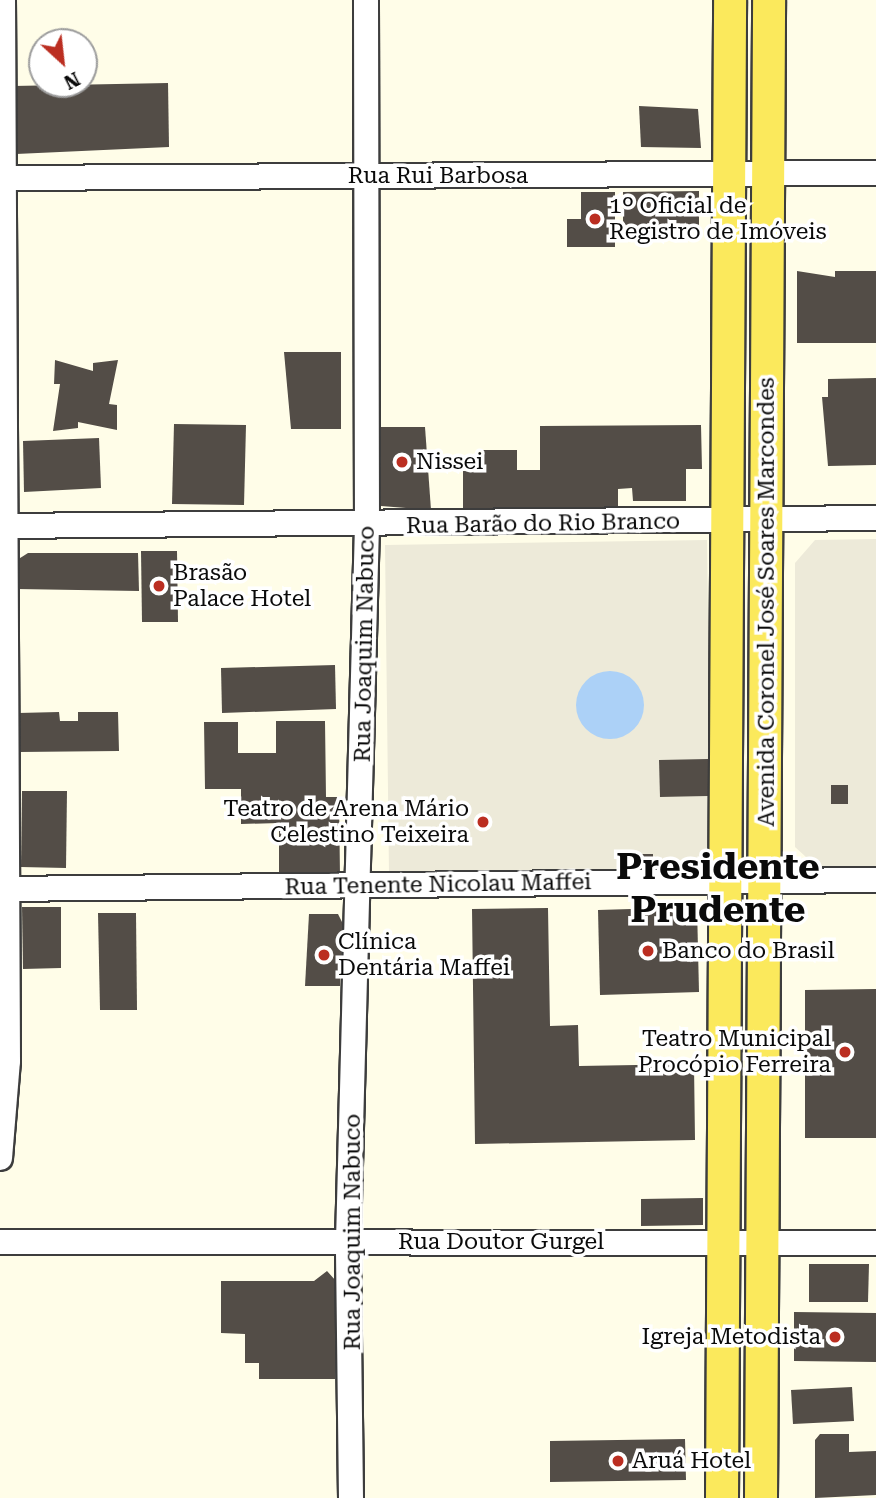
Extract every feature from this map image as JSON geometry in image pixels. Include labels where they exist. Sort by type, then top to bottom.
[{"type":"main road","name":"Avenida Coronel José Soares Marcondes","points":[[722,1498],[723,880],[729,521],[730,0]]},
{"type":"main road","name":"Avenida Coronel José Soares Marcondes","points":[[761,1498],[769,0]]},
{"type":"street","points":[[0,1158],[8,1060],[3,889],[3,0]]},
{"type":"street","name":"Rua Joaquim Nabuco","points":[[351,1498],[348,1241],[367,526],[366,0]]},
{"type":"street","name":"Rua Rui Barbosa","points":[[3,178],[767,176],[876,173]]},
{"type":"street","name":"Rua Barão do Rio Branco","points":[[2,526],[367,526],[876,518]]},
{"type":"street","name":"Rua Tenente Nicolau Maffei","points":[[3,889],[359,888],[723,880],[876,880]]},
{"type":"street","name":"Rua Doutor Gurgel","points":[[0,1242],[348,1241],[762,1245],[876,1243]]},
{"type":"shaded area","points":[[876,539],[876,866],[817,867],[795,847],[795,563],[815,540]]},
{"type":"shaded area","points":[[707,540],[711,868],[389,874],[385,545]],"holes":[[[708,759],[708,796],[661,797]],[[639,854],[653,854],[653,868],[639,868]]]},
{"type":"water","points":[[610,671],[623,674],[634,681],[641,692],[644,705],[641,718],[634,729],[623,736],[610,739],[597,736],[586,729],[579,718],[576,705],[579,692],[586,681],[597,674]]},
{"type":"building","points":[[168,83],[169,147],[16,154],[13,86],[28,86],[28,98],[98,98],[98,84]]},
{"type":"building","points":[[639,106],[698,109],[701,148],[641,147]]},
{"type":"building","points":[[699,191],[699,229],[628,229],[623,221],[623,192]]},
{"type":"building","name":"1º Oficial de Registro de Imóveis","points":[[581,192],[615,192],[615,247],[567,247],[567,219],[581,219]]},
{"type":"building","points":[[797,271],[835,277],[835,271],[876,271],[876,343],[797,343]]},
{"type":"building","points":[[284,352],[341,352],[341,429],[291,429]]},
{"type":"building","points":[[55,360],[93,371],[93,363],[118,360],[109,404],[117,405],[117,430],[78,422],[78,428],[53,431],[60,384],[54,384]]},
{"type":"building","points":[[876,378],[876,465],[828,466],[822,397],[828,397],[828,379]]},
{"type":"building","points":[[174,424],[246,425],[244,505],[172,504]]},
{"type":"building","points":[[701,425],[702,469],[686,469],[686,501],[633,501],[632,488],[618,489],[618,508],[463,509],[463,471],[483,471],[483,450],[517,450],[517,470],[540,470],[540,426]]},
{"type":"building","name":"Nissei","points":[[377,427],[425,427],[431,510],[381,506]]},
{"type":"building","points":[[99,438],[101,488],[24,492],[23,441]]},
{"type":"building","name":"Brasão Palace Hotel","points":[[141,551],[177,551],[178,622],[142,622]]},
{"type":"building","points":[[28,553],[138,553],[139,591],[17,589],[17,560]]},
{"type":"building","points":[[335,665],[336,709],[222,713],[221,668]]},
{"type":"building","points":[[59,712],[60,721],[78,721],[78,712],[118,712],[119,751],[19,752],[18,713]]},
{"type":"building","points":[[276,721],[325,721],[326,797],[339,797],[340,877],[279,877],[279,823],[241,824],[241,789],[205,789],[204,722],[238,722],[238,753],[276,753]]},
{"type":"building","points":[[708,759],[708,796],[660,797],[659,760]]},
{"type":"building","points":[[831,785],[848,785],[848,804],[831,804]]},
{"type":"building","points":[[22,791],[67,791],[66,868],[21,867]]},
{"type":"building","points":[[638,854],[653,854],[653,868],[639,869]]},
{"type":"building","points":[[22,907],[61,907],[61,968],[23,969]]},
{"type":"building","name":"Banco do Brasil","points":[[697,907],[699,992],[600,995],[598,910]]},
{"type":"building","points":[[548,908],[550,1026],[578,1025],[579,1066],[694,1064],[695,1140],[475,1144],[472,909]]},
{"type":"building","points":[[98,913],[136,913],[137,1010],[100,1010]]},
{"type":"building","name":"Clínica Dentária Maffei","points":[[309,914],[338,914],[343,924],[340,986],[305,986]]},
{"type":"building","points":[[876,989],[876,1138],[805,1138],[805,990]]},
{"type":"building","points":[[703,1198],[703,1225],[641,1226],[641,1199]]},
{"type":"building","points":[[809,1264],[869,1264],[868,1302],[809,1302]]},
{"type":"building","points":[[327,1271],[336,1281],[335,1379],[259,1379],[259,1363],[245,1363],[245,1334],[221,1333],[221,1281],[314,1281]]},
{"type":"building","name":"Igreja Metodista","points":[[794,1312],[876,1313],[876,1362],[794,1361]]},
{"type":"building","points":[[852,1387],[854,1421],[793,1424],[791,1390]]},
{"type":"building","points":[[820,1434],[849,1434],[849,1452],[876,1451],[876,1495],[815,1498],[815,1440]]},
{"type":"building","name":"Aruá Hotel","points":[[685,1439],[686,1480],[550,1482],[550,1441]]},
{"type":"place","name":"1º Oficial de Registro de Imóveis","points":[[595,219]]},
{"type":"place","name":"Nissei","points":[[402,462]]},
{"type":"place","name":"Brasão Palace Hotel","points":[[159,586]]},
{"type":"place","name":"Teatro de Arena Mário Celestino Teixeira","points":[[483,822]]},
{"type":"place","name":"Banco do Brasil","points":[[648,951]]},
{"type":"place","name":"Clínica Dentária Maffei","points":[[324,955]]},
{"type":"place","name":"Teatro Municipal Procópio Ferreira","points":[[845,1052]]},
{"type":"place","name":"Igreja Metodista","points":[[835,1337]]},
{"type":"place","name":"Aruá Hotel","points":[[618,1461]]},
{"type":"district","name":"Presidente Prudente","points":[[718,890]]}]
